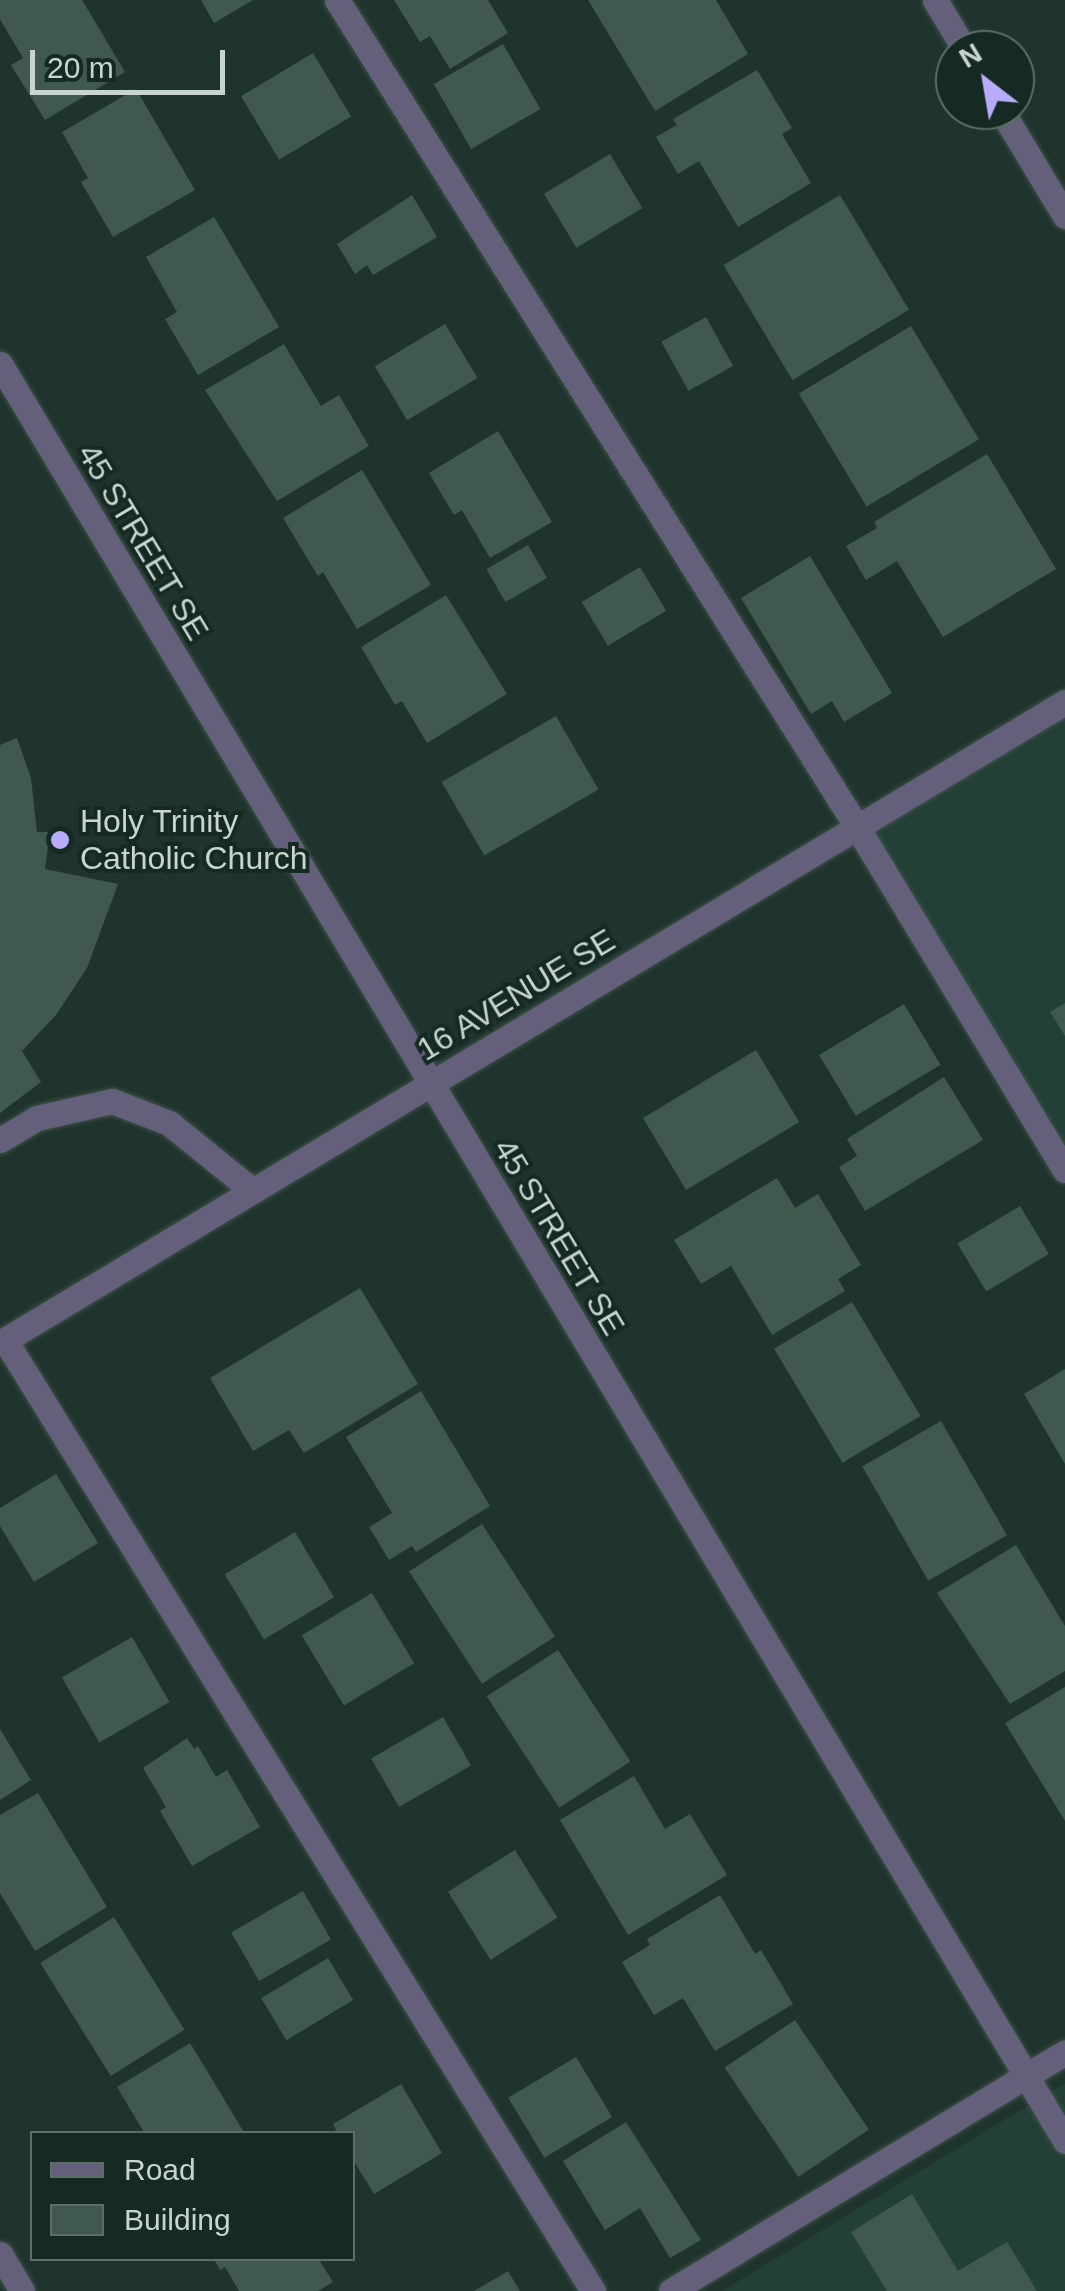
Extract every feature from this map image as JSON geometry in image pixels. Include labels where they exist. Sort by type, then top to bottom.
[{"type":"street","points":[[337,0],[858,826],[1065,1170]]},
{"type":"street","points":[[935,0],[953,30]]},
{"type":"street","points":[[1013,130],[1065,216]]},
{"type":"street","name":"45 STREET SE","points":[[0,364],[1065,2141]]},
{"type":"street","name":"16 AVENUE SE","points":[[2,1342],[1065,702]]},
{"type":"street","points":[[0,1140],[37,1118],[112,1101],[169,1123],[253,1191]]},
{"type":"street","points":[[2,1342],[592,2291]]},
{"type":"street","points":[[671,2291],[1065,2052]]},
{"type":"street","points":[[0,2254],[22,2291]]},
{"type":"shaded area","points":[[1065,702],[1065,1170],[857,827]]},
{"type":"shaded area","points":[[1065,2083],[1065,2291],[722,2291]]},
{"type":"building","points":[[0,0],[82,0],[125,72],[45,120],[11,65],[23,58],[0,19]]},
{"type":"building","points":[[201,0],[253,0],[214,23]]},
{"type":"building","points":[[394,0],[488,0],[508,33],[450,69],[430,36],[420,42]]},
{"type":"building","points":[[588,0],[716,0],[748,54],[655,111]]},
{"type":"building","points":[[503,44],[540,109],[471,149],[434,84]]},
{"type":"building","points":[[313,53],[351,116],[279,160],[241,96]]},
{"type":"building","points":[[757,70],[792,128],[782,134],[811,183],[738,227],[699,161],[678,174],[656,137],[677,125],[673,119]]},
{"type":"building","points":[[136,89],[195,190],[113,237],[81,182],[88,178],[62,132]]},
{"type":"building","points":[[610,154],[642,208],[576,248],[544,194]]},
{"type":"building","points":[[412,195],[437,237],[373,275],[367,265],[355,274],[337,244]]},
{"type":"building","points":[[840,195],[909,310],[792,380],[723,265]]},
{"type":"building","points":[[214,217],[279,327],[198,375],[165,319],[177,312],[146,257]]},
{"type":"building","points":[[706,317],[733,366],[689,391],[661,342]]},
{"type":"building","points":[[445,324],[477,378],[407,420],[375,366]]},
{"type":"building","points":[[911,326],[979,439],[867,507],[799,393]]},
{"type":"building","points":[[284,344],[321,406],[339,395],[369,446],[277,501],[205,390]]},
{"type":"building","points":[[498,431],[552,522],[490,558],[462,510],[454,515],[429,473]]},
{"type":"building","points":[[987,454],[1056,569],[943,637],[897,561],[866,580],[846,546],[877,528],[874,522]]},
{"type":"building","points":[[362,470],[431,585],[357,629],[323,572],[318,576],[283,518]]},
{"type":"building","points":[[528,545],[547,578],[505,602],[486,569]]},
{"type":"building","points":[[810,556],[892,693],[844,722],[832,701],[811,714],[741,598]]},
{"type":"building","points":[[640,567],[666,611],[608,646],[582,602]]},
{"type":"building","points":[[446,595],[507,694],[427,743],[402,701],[395,705],[361,647]]},
{"type":"building","points":[[556,716],[598,790],[484,856],[442,782]]},
{"type":"building","points":[[17,738],[31,778],[37,832],[50,832],[45,869],[118,884],[87,968],[56,1015],[22,1051],[41,1082],[0,1113],[0,745]]},
{"type":"building","points":[[1065,1003],[1065,1036],[1050,1012]]},
{"type":"building","points":[[904,1004],[941,1065],[856,1116],[819,1055]]},
{"type":"building","points":[[756,1050],[799,1122],[686,1190],[643,1118]]},
{"type":"building","points":[[944,1077],[983,1140],[865,1211],[839,1167],[857,1156],[847,1139]]},
{"type":"building","points":[[777,1178],[795,1208],[818,1194],[861,1265],[838,1279],[845,1291],[772,1335],[731,1266],[701,1284],[674,1240]]},
{"type":"building","points":[[1020,1206],[1049,1254],[986,1292],[957,1244]]},
{"type":"building","points":[[360,1288],[418,1384],[304,1453],[289,1430],[253,1451],[210,1378]]},
{"type":"building","points":[[852,1302],[921,1416],[842,1463],[774,1349]]},
{"type":"building","points":[[1065,1369],[1065,1464],[1024,1394]]},
{"type":"building","points":[[421,1391],[490,1506],[416,1552],[412,1546],[389,1560],[369,1527],[392,1513],[346,1437]]},
{"type":"building","points":[[941,1421],[1007,1535],[928,1581],[862,1466]]},
{"type":"building","points":[[56,1474],[98,1543],[34,1582],[0,1526],[0,1508]]},
{"type":"building","points":[[482,1524],[555,1636],[482,1684],[409,1571]]},
{"type":"building","points":[[295,1532],[334,1597],[264,1639],[225,1574]]},
{"type":"building","points":[[1016,1545],[1065,1626],[1065,1671],[1010,1704],[937,1593]]},
{"type":"building","points":[[372,1593],[414,1663],[344,1706],[302,1635]]},
{"type":"building","points":[[132,1637],[170,1702],[99,1742],[62,1678]]},
{"type":"building","points":[[558,1650],[630,1762],[559,1808],[487,1696]]},
{"type":"building","points":[[1065,1687],[1065,1821],[1005,1723]]},
{"type":"building","points":[[443,1717],[471,1765],[399,1807],[371,1758]]},
{"type":"building","points":[[0,1729],[31,1780],[0,1800]]},
{"type":"building","points":[[187,1738],[194,1749],[198,1746],[216,1777],[227,1770],[260,1827],[192,1866],[160,1811],[166,1807],[143,1768]]},
{"type":"building","points":[[634,1776],[665,1829],[690,1814],[727,1875],[628,1935],[560,1820]]},
{"type":"building","points":[[38,1793],[107,1907],[35,1951],[0,1893],[0,1815]]},
{"type":"building","points":[[515,1850],[557,1918],[490,1960],[448,1892]]},
{"type":"building","points":[[303,1891],[331,1939],[259,1981],[231,1932]]},
{"type":"building","points":[[720,1895],[755,1954],[761,1950],[793,2004],[715,2051],[683,1998],[654,2015],[622,1962],[650,1945],[647,1939]]},
{"type":"building","points":[[114,1917],[184,2030],[111,2076],[40,1963]]},
{"type":"building","points":[[328,1958],[353,2000],[286,2040],[261,1998]]},
{"type":"building","points":[[795,2020],[869,2129],[798,2177],[725,2068]]},
{"type":"building","points":[[190,2043],[243,2131],[143,2131],[117,2087]]},
{"type":"building","points":[[576,2057],[612,2117],[544,2158],[508,2098]]},
{"type":"building","points":[[401,2084],[442,2153],[374,2194],[355,2163],[355,2131],[336,2131],[333,2124]]},
{"type":"building","points":[[626,2122],[701,2240],[670,2258],[640,2208],[605,2230],[563,2161]]},
{"type":"building","points":[[912,2194],[958,2271],[1007,2242],[1037,2291],[887,2291],[851,2232]]},
{"type":"building","points":[[215,2261],[320,2261],[333,2282],[318,2291],[239,2291],[225,2267],[220,2270]]},
{"type":"building","points":[[508,2271],[520,2291],[474,2291]]},
{"type":"place","name":"Holy Trinity Catholic Church","points":[[60,840]]}]
